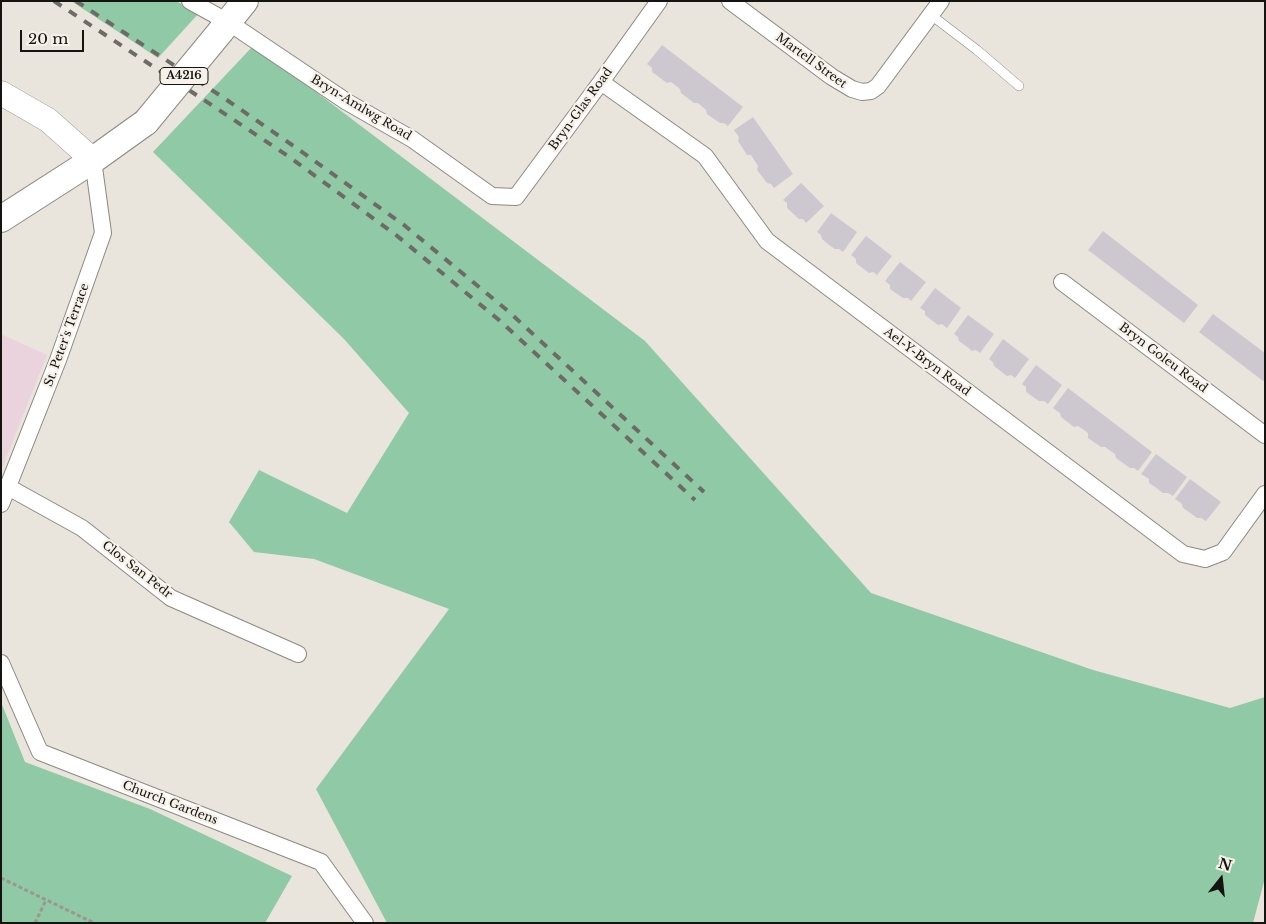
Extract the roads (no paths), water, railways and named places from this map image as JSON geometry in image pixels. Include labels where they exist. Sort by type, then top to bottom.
[{"type":"main road","name":"A4216","points":[[1,219],[93,160],[146,122],[245,1]]},
{"type":"main road","points":[[1,93],[48,120],[93,160]]},
{"type":"street","name":"Bryn-Amlwg Road","points":[[190,1],[225,27],[347,102],[412,139],[492,196]]},
{"type":"street","name":"Bryn-Glas Road","points":[[492,196],[516,197],[659,1]]},
{"type":"street","name":"Martell Street","points":[[730,1],[832,77],[852,90],[862,92],[871,91],[878,86],[941,1]]},
{"type":"street","name":"Ael-Y-Bryn Road","points":[[601,82],[705,156],[767,241],[1183,554],[1205,559],[1223,552],[1265,494]]},
{"type":"street","name":"St. Peter's Terrace","points":[[1,504],[58,360],[103,233],[93,160]]},
{"type":"street","name":"Bryn Goleu Road","points":[[1062,282],[1265,435]]},
{"type":"street","name":"Clos San Pedr","points":[[8,487],[82,528],[171,598],[298,654]]},
{"type":"street","name":"Church Gardens","points":[[1,663],[40,752],[321,862],[365,923]]},
{"type":"lane","points":[[931,15],[977,50],[1019,86]]},
{"type":"railway","points":[[54,1],[288,156],[396,235],[499,320],[695,500]]},
{"type":"railway","points":[[76,1],[224,98],[404,225],[508,311],[704,492]]}]
